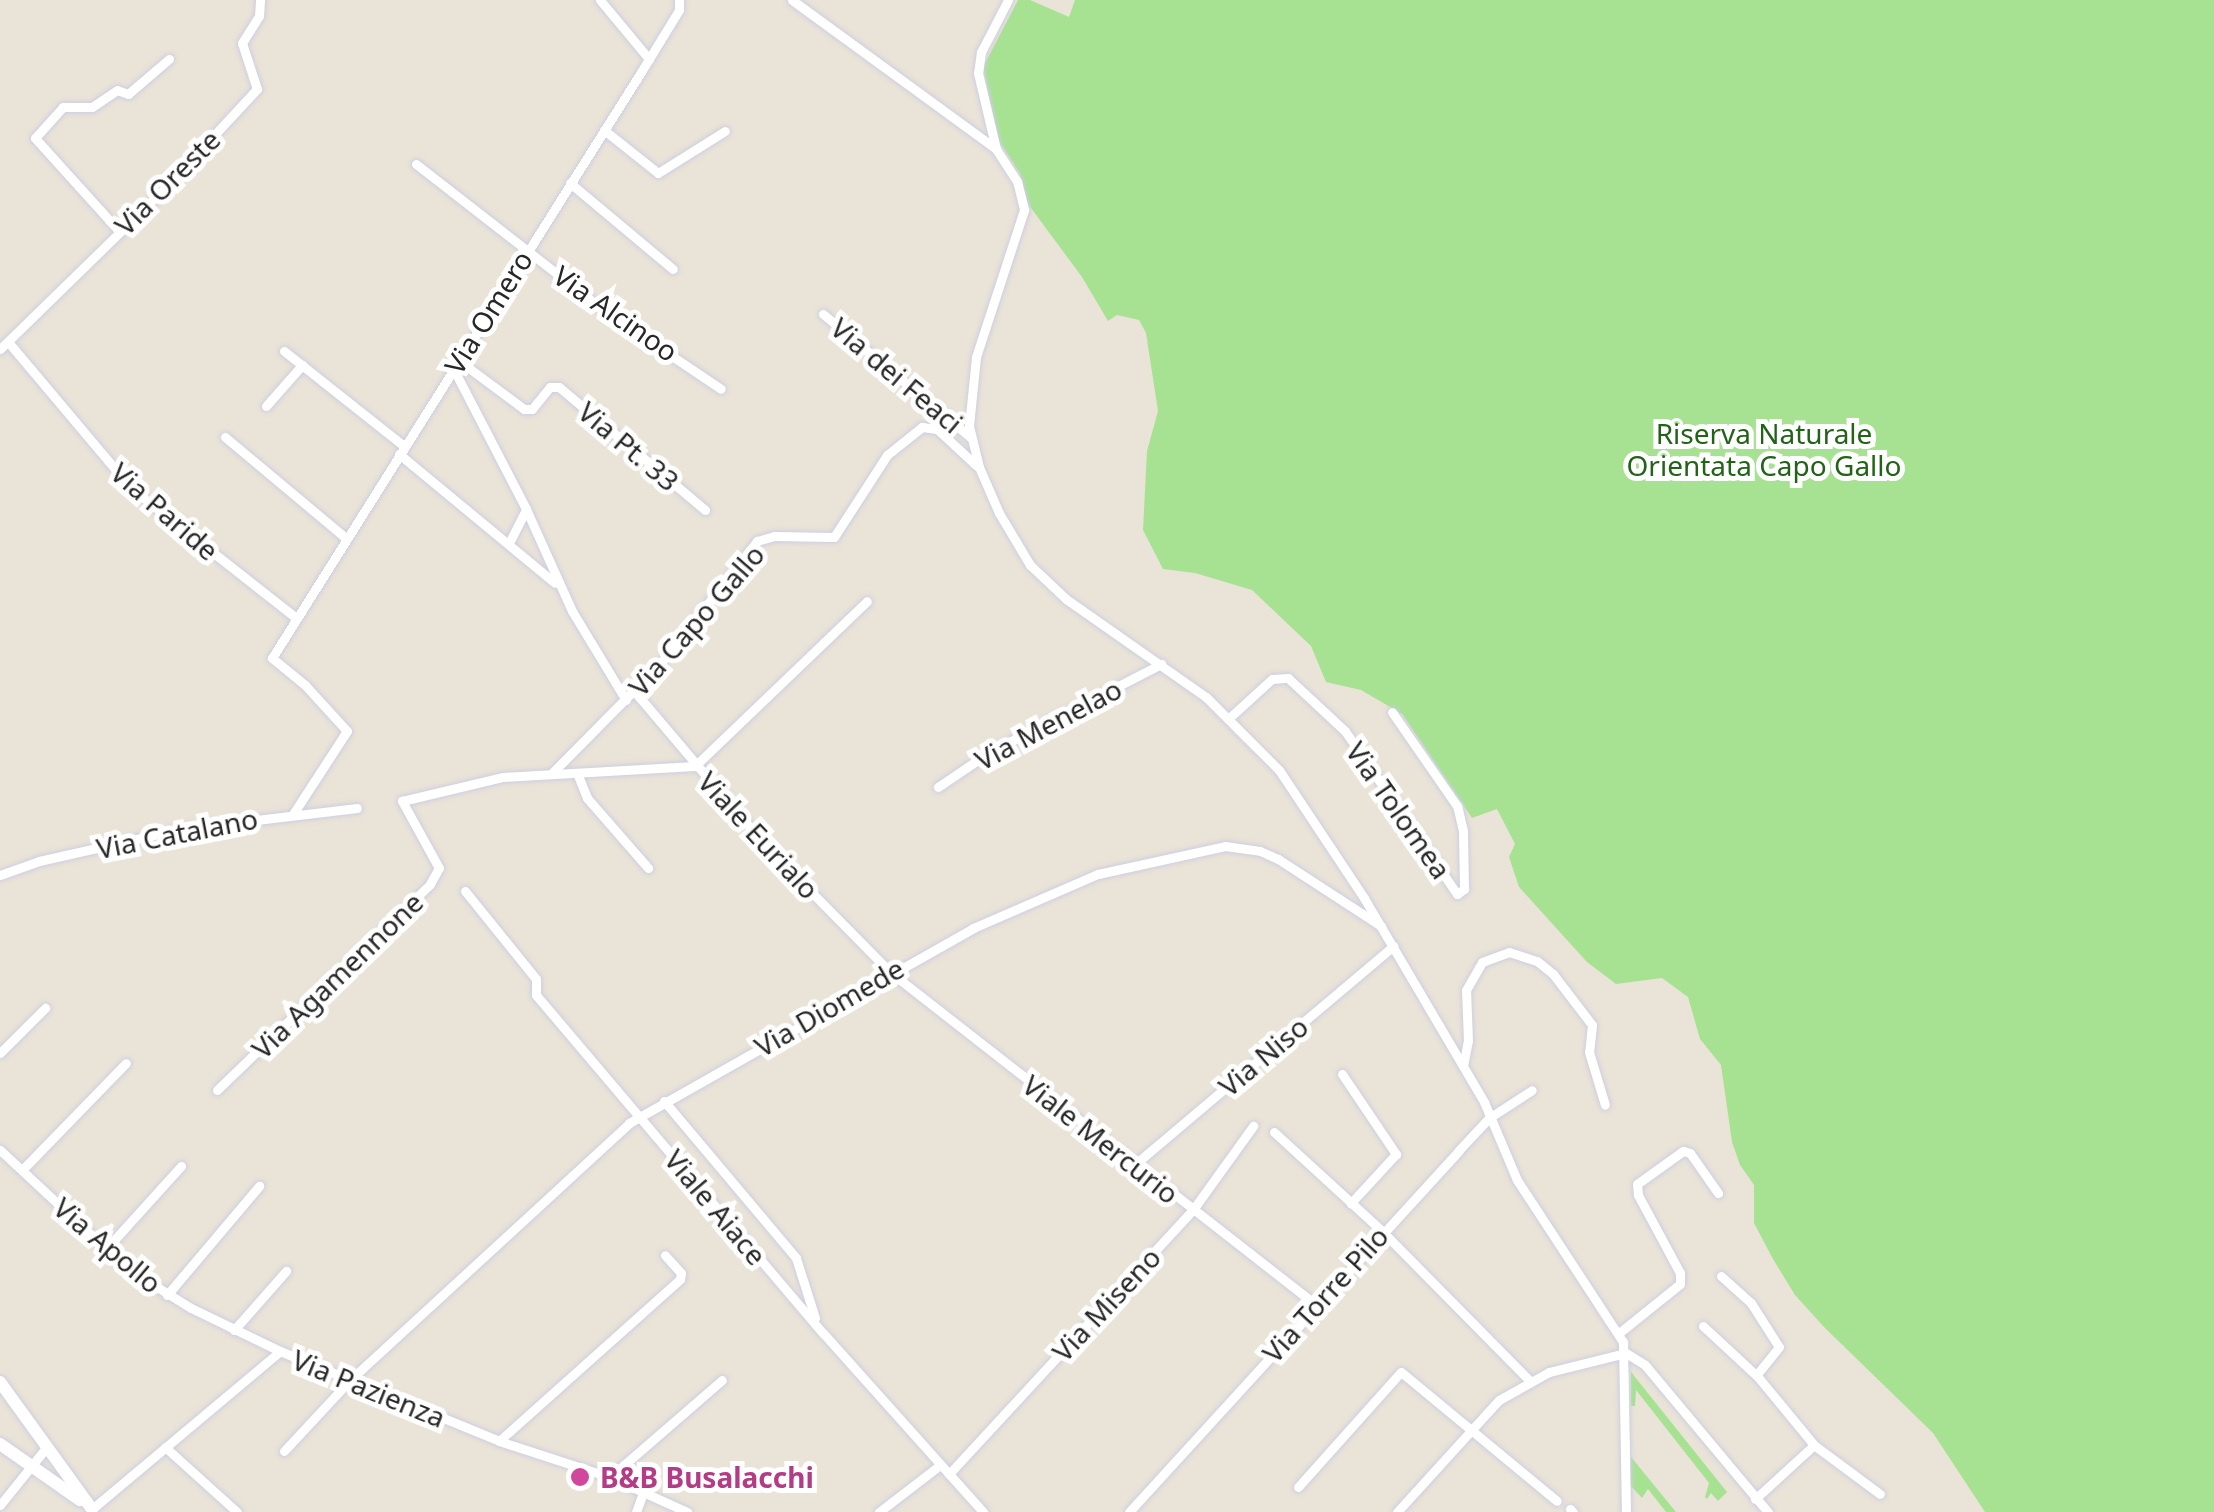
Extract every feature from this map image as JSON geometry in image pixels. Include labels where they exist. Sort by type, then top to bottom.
[{"type":"main road","points":[[0,1382],[95,1510]]},
{"type":"main road","points":[[0,1444],[95,1510]]},
{"type":"street","name":"Via Oreste","points":[[4,346],[257,89],[242,44],[260,16],[260,0]]},
{"type":"street","points":[[600,0],[650,59]]},
{"type":"street","name":"Via Omero","points":[[292,814],[347,731],[305,685],[272,658],[650,59],[679,10],[679,0]]},
{"type":"street","points":[[792,0],[996,149]]},
{"type":"street","points":[[1008,0],[978,62],[996,149],[1016,181],[1024,210],[976,358],[969,400],[970,437],[979,467],[999,513],[1030,564],[1066,599],[1161,664],[1228,719],[1279,770],[1382,926],[1464,1066],[1524,1191],[1619,1333],[1626,1353],[1626,1512]]},
{"type":"street","points":[[119,230],[35,138],[63,106],[92,107],[104,95],[117,90],[128,94],[169,59]]},
{"type":"street","points":[[604,130],[658,173],[726,130]]},
{"type":"street","name":"Via Alcinoo","points":[[416,164],[602,308],[721,389]]},
{"type":"street","points":[[570,183],[673,270]]},
{"type":"street","name":"Via dei Feaci","points":[[823,314],[970,437]]},
{"type":"street","name":"Via Paride","points":[[4,346],[132,488],[295,621]]},
{"type":"street","points":[[284,351],[554,580],[572,611]]},
{"type":"street","points":[[456,364],[572,611]]},
{"type":"street","name":"Via Pt. 33","points":[[456,364],[524,409],[532,409],[550,387],[559,386],[705,510]]},
{"type":"street","points":[[266,406],[302,366]]},
{"type":"street","name":"Via Capo Gallo","points":[[552,773],[630,696],[757,541],[774,536],[834,537],[887,454],[922,427],[937,429],[979,467]]},
{"type":"street","points":[[224,437],[346,538]]},
{"type":"street","points":[[510,541],[526,509]]},
{"type":"street","points":[[552,773],[695,766],[867,602]]},
{"type":"street","name":"Viale Eurialo","points":[[572,611],[630,696],[763,843],[890,972]]},
{"type":"street","name":"Via Menelao","points":[[938,787],[988,753],[1161,664]]},
{"type":"street","name":"Via Tolomea","points":[[1228,719],[1272,679],[1288,678],[1344,731],[1457,894],[1464,889],[1463,831],[1457,806],[1392,712]]},
{"type":"street","name":"Via Agamennone","points":[[216,1090],[430,884],[440,868],[402,801],[503,777],[552,773]]},
{"type":"street","points":[[577,773],[587,798],[648,868]]},
{"type":"street","name":"Via Catalano","points":[[0,875],[39,861],[181,829],[357,808]]},
{"type":"street","name":"Via Diomede","points":[[284,1452],[350,1380],[639,1116],[890,972],[1052,892],[1111,870],[1210,847],[1241,846],[1269,855],[1382,926]]},
{"type":"street","name":"Viale Aiace","points":[[466,892],[536,979],[536,995],[824,1334],[984,1512]]},
{"type":"street","name":"Via Niso","points":[[1133,1166],[1393,946]]},
{"type":"street","points":[[1464,1066],[1468,1041],[1466,990],[1482,962],[1509,952],[1545,968],[1586,1016],[1592,1026],[1594,1076],[1605,1106]]},
{"type":"street","name":"Viale Mercurio","points":[[890,972],[1133,1166],[1315,1304]]},
{"type":"street","points":[[0,1053],[45,1008]]},
{"type":"street","points":[[22,1170],[126,1063]]},
{"type":"street","points":[[1342,1074],[1396,1154],[1351,1203]]},
{"type":"street","name":"Via Torre Pilo","points":[[1128,1512],[1489,1118],[1532,1090]]},
{"type":"street","points":[[664,1101],[796,1258],[810,1308],[824,1334]]},
{"type":"street","name":"Via Miseno","points":[[948,1474],[1192,1211],[1253,1126]]},
{"type":"street","points":[[1274,1132],[1382,1231],[1530,1381]]},
{"type":"street","name":"Via Apollo","points":[[0,1150],[106,1249],[166,1294],[280,1351]]},
{"type":"street","points":[[1619,1333],[1680,1284],[1680,1273],[1638,1195],[1638,1184],[1682,1150],[1690,1154],[1718,1193]]},
{"type":"street","points":[[106,1249],[181,1166]]},
{"type":"street","points":[[166,1294],[258,1186]]},
{"type":"street","points":[[499,1441],[680,1279],[681,1273],[665,1255]]},
{"type":"street","points":[[234,1330],[286,1272]]},
{"type":"street","points":[[1721,1276],[1751,1303],[1779,1348],[1756,1375]]},
{"type":"street","points":[[1703,1326],[1756,1375],[1814,1445],[1880,1494]]},
{"type":"street","name":"Via Pazienza","points":[[95,1510],[280,1351],[499,1441],[644,1490],[670,1508],[687,1512]]},
{"type":"street","points":[[1396,1512],[1499,1400],[1530,1381],[1570,1366],[1626,1353],[1645,1365],[1768,1512]]},
{"type":"street","points":[[1298,1487],[1401,1372],[1557,1501]]},
{"type":"street","points":[[610,1477],[722,1380]]},
{"type":"street","points":[[1756,1498],[1814,1445]]},
{"type":"street","points":[[166,1447],[237,1512]]},
{"type":"street","points":[[0,1506],[46,1448]]},
{"type":"street","points":[[879,1512],[940,1465]]},
{"type":"street","points":[[636,1512],[644,1490]]},
{"type":"green space","name":"Riserva Naturale Orientata Capo Gallo","points":[[1018,0],[1030,0],[1069,17],[1075,0],[2214,0],[2214,1512],[1985,1512],[1933,1433],[1825,1328],[1795,1295],[1773,1259],[1754,1223],[1754,1185],[1740,1165],[1732,1142],[1721,1065],[1700,1039],[1688,997],[1662,978],[1616,984],[1587,962],[1519,887],[1509,857],[1515,844],[1497,809],[1472,818],[1402,714],[1361,690],[1326,682],[1311,646],[1252,590],[1195,573],[1163,569],[1143,530],[1147,451],[1158,411],[1146,333],[1139,320],[1117,315],[1108,321],[1082,277],[1028,204],[1020,174],[999,141],[983,67]]},
{"type":"green space","points":[[1631,1372],[1727,1492],[1718,1501],[1711,1493],[1705,1497],[1709,1483],[1636,1390],[1635,1406],[1631,1406]]},
{"type":"green space","points":[[1631,1457],[1676,1512],[1666,1512],[1648,1489],[1642,1498],[1630,1485]]},
{"type":"place","name":"B&B Busalacchi","points":[[580,1477]]}]
